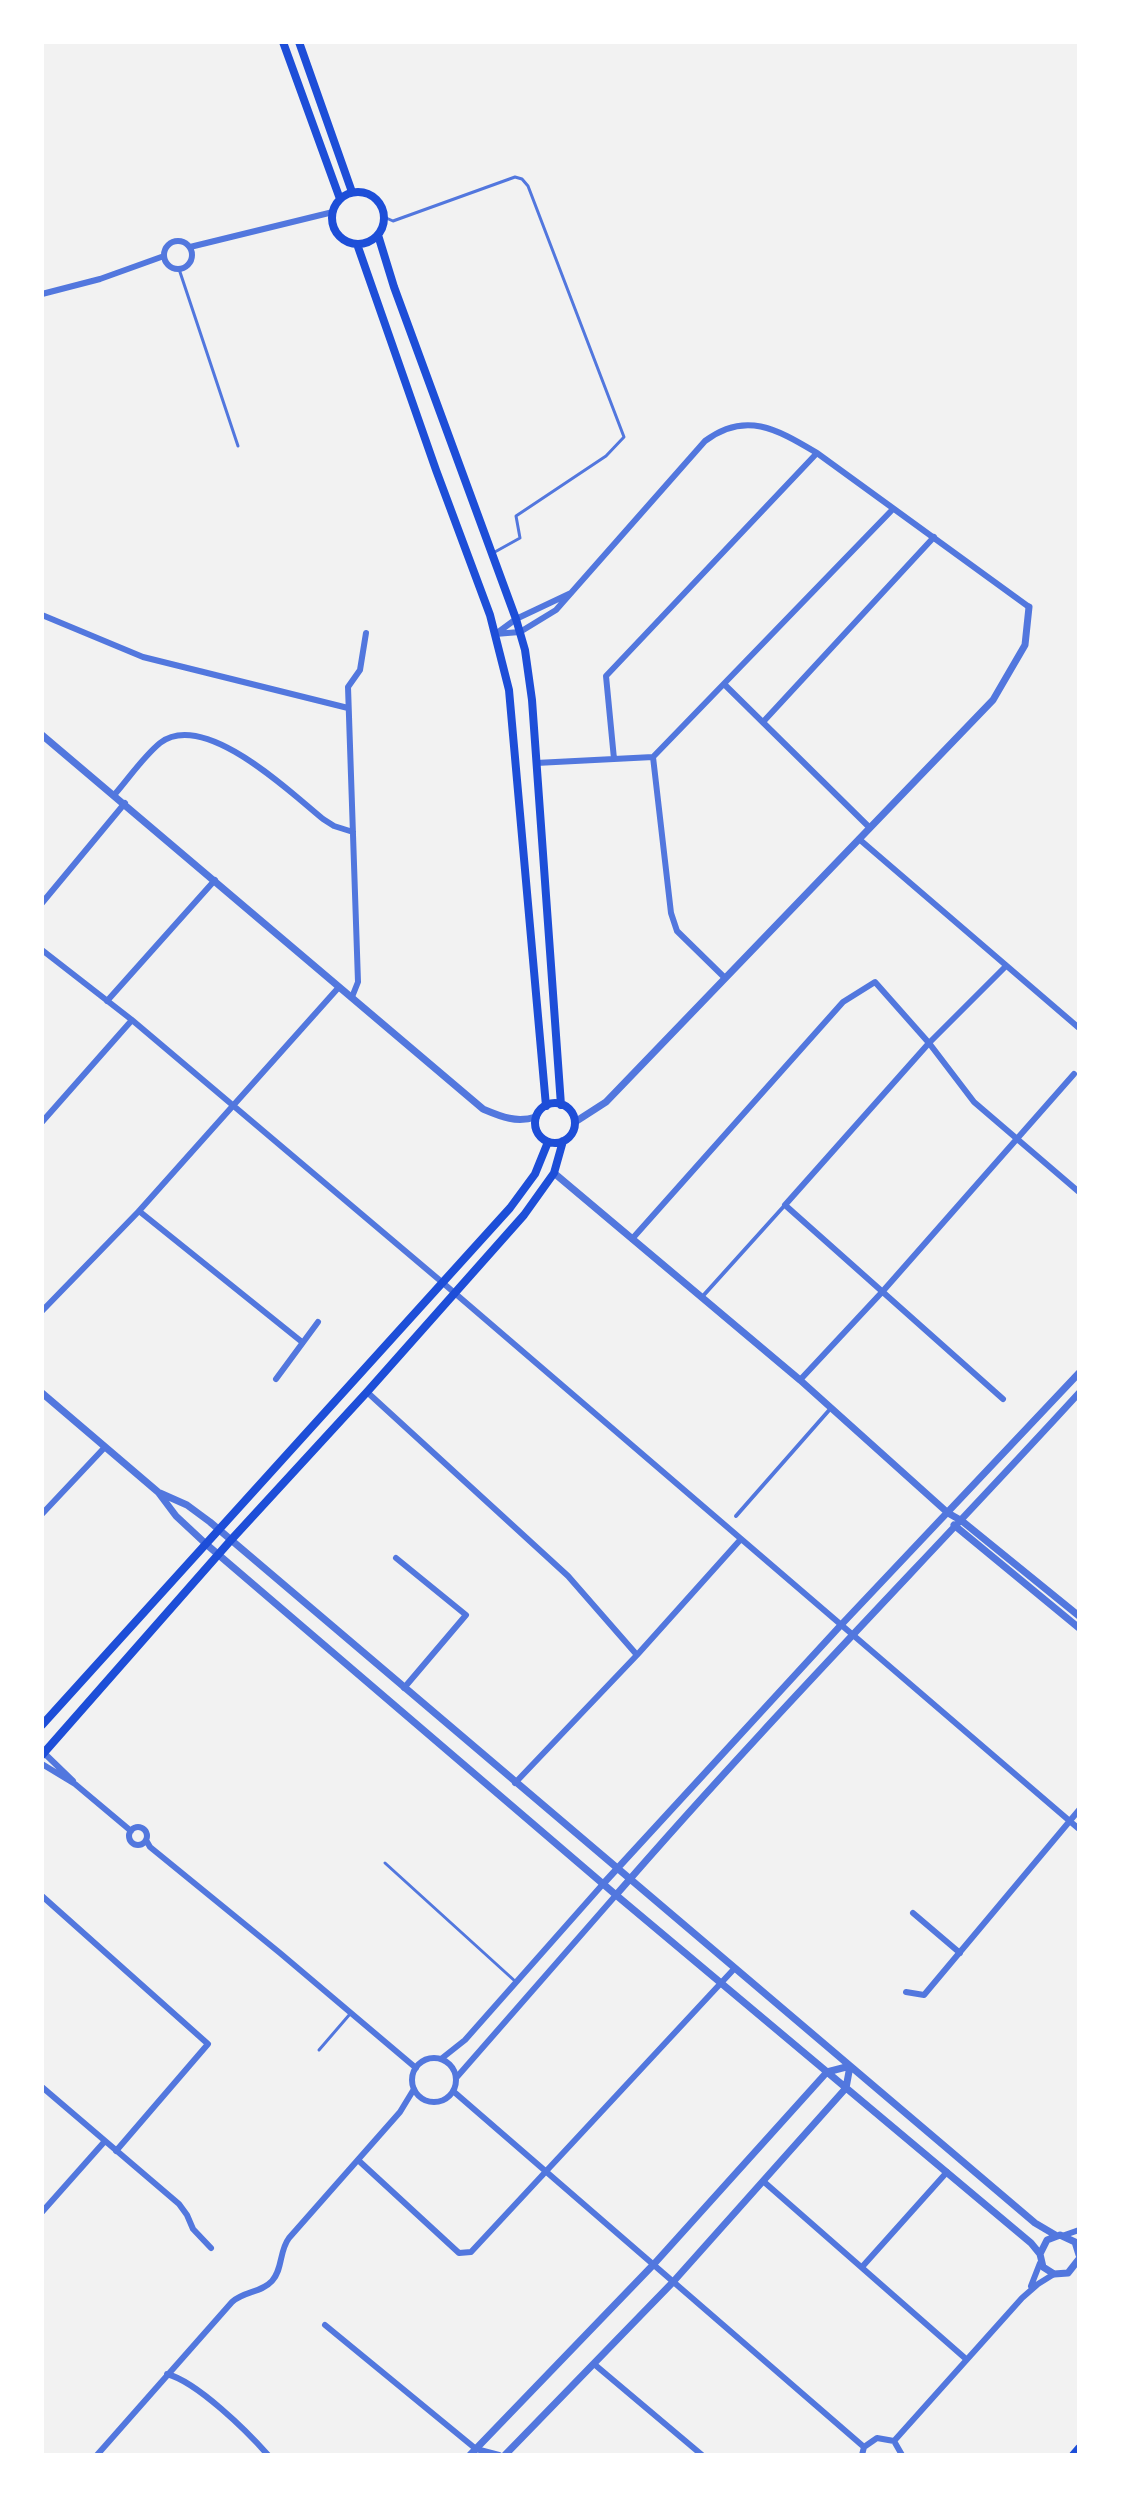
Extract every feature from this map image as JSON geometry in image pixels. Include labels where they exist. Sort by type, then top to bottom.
[{"type":"main road","points":[[283,42],[340,199]]},
{"type":"main road","points":[[299,42],[352,192]]},
{"type":"main road","points":[[352,192],[365,192],[376,199],[384,217],[378,235],[369,242],[357,244],[343,239],[337,234],[332,220],[340,199],[352,192]]},
{"type":"main road","points":[[378,235],[419,357],[520,632],[532,700],[561,1105]]},
{"type":"main road","points":[[357,244],[495,634],[510,704],[546,1106]]},
{"type":"main road","points":[[43,1753],[524,1215],[554,1173],[563,1141],[572,1133],[575,1122],[571,1111],[561,1105],[546,1106],[536,1117],[536,1129],[548,1142]]},
{"type":"main road","points":[[548,1142],[563,1141]]},
{"type":"main road","points":[[42,1725],[510,1208],[535,1174],[548,1142]]},
{"type":"main road","points":[[1073,2455],[1079,2448]]},
{"type":"street","points":[[190,247],[333,212]]},
{"type":"street","points":[[173,241],[182,241],[190,247],[191,261],[179,269],[171,267],[164,256],[166,247],[173,241]]},
{"type":"street","points":[[42,294],[100,279],[164,256]]},
{"type":"street","points":[[495,634],[520,632],[544,620],[574,591],[705,441],[721,429],[742,424],[763,426],[787,435],[817,453],[1029,607],[1025,645],[993,700],[606,1102],[575,1122]]},
{"type":"street","points":[[614,759],[606,676],[817,453]]},
{"type":"street","points":[[536,763],[653,757],[893,509]]},
{"type":"street","points":[[763,722],[934,537]]},
{"type":"street","points":[[495,634],[516,619],[574,591]]},
{"type":"street","points":[[42,615],[143,657],[348,708]]},
{"type":"street","points":[[352,997],[358,982],[348,687],[360,670],[366,633]]},
{"type":"street","points":[[724,684],[870,828]]},
{"type":"street","points":[[42,735],[483,1109],[507,1119],[523,1121],[536,1117]]},
{"type":"street","points":[[115,794],[160,744],[170,738],[204,738],[244,756],[323,819],[353,832]]},
{"type":"street","points":[[653,757],[671,913],[677,931],[725,978]]},
{"type":"street","points":[[42,903],[125,803]]},
{"type":"street","points":[[859,839],[1079,1028]]},
{"type":"street","points":[[107,1001],[215,880]]},
{"type":"street","points":[[42,950],[132,1020],[443,1283],[1079,1829]]},
{"type":"street","points":[[702,1297],[929,1043],[1006,966]]},
{"type":"street","points":[[632,1239],[843,1002],[875,982],[929,1043],[974,1102],[1079,1192]]},
{"type":"street","points":[[42,1311],[139,1211],[339,987]]},
{"type":"street","points":[[42,1122],[132,1020]]},
{"type":"street","points":[[800,1380],[883,1291],[1076,1071]]},
{"type":"street","points":[[554,1173],[800,1380],[948,1513],[1079,1616]]},
{"type":"street","points":[[785,1205],[1003,1399]]},
{"type":"street","points":[[139,1211],[302,1342]]},
{"type":"street","points":[[276,1379],[318,1322]]},
{"type":"street","points":[[441,2059],[465,2040],[616,1869],[1079,1373]]},
{"type":"street","points":[[367,1392],[568,1576],[637,1655]]},
{"type":"street","points":[[42,1393],[158,1492],[176,1516],[218,1555],[603,1884],[1031,2243],[1043,2267],[1054,2274]]},
{"type":"street","points":[[456,2078],[451,2066],[441,2059],[427,2059],[416,2068],[412,2082],[417,2095],[429,2102],[443,2100],[453,2091],[456,2078],[629,1880],[1079,1393]]},
{"type":"street","points":[[42,1408],[49,1399]]},
{"type":"street","points":[[736,1516],[831,1408]]},
{"type":"street","points":[[42,1514],[105,1447]]},
{"type":"street","points":[[158,1492],[187,1505],[231,1540],[1035,2223],[1075,2242],[1079,2254],[1072,2274],[1054,2274],[1045,2278],[1022,2298],[894,2441]]},
{"type":"street","points":[[948,1513],[956,1528],[1079,1628]]},
{"type":"street","points":[[515,1783],[637,1655],[741,1539]]},
{"type":"street","points":[[396,1558],[466,1615],[404,1688]]},
{"type":"street","points":[[43,1753],[131,1831]]},
{"type":"street","points":[[42,1764],[75,1784]]},
{"type":"street","points":[[906,1992],[924,1995],[1079,1811]]},
{"type":"street","points":[[131,1831],[144,1830],[150,1847],[416,2068]]},
{"type":"street","points":[[131,1831],[134,1844],[140,1845],[146,1840]]},
{"type":"street","points":[[42,1896],[208,2044],[116,2151]]},
{"type":"street","points":[[913,1913],[960,1953]]},
{"type":"street","points":[[358,2160],[459,2253],[471,2252],[734,1969]]},
{"type":"street","points":[[475,2453],[654,2264],[827,2072],[850,2066]]},
{"type":"street","points":[[325,2325],[475,2453],[502,2455],[673,2282],[846,2088],[850,2066]]},
{"type":"street","points":[[42,2087],[184,2209],[193,2229],[211,2248]]},
{"type":"street","points":[[97,2455],[239,2296],[271,2282],[278,2272],[285,2243],[400,2112],[414,2089]]},
{"type":"street","points":[[453,2091],[864,2447]]},
{"type":"street","points":[[42,2212],[105,2141]]},
{"type":"street","points":[[862,2267],[947,2172]]},
{"type":"street","points":[[763,2181],[966,2359]]},
{"type":"street","points":[[1022,2298],[1035,2279],[1044,2243],[1079,2230]]},
{"type":"street","points":[[594,2364],[702,2455]]},
{"type":"street","points":[[167,2374],[187,2383],[268,2455]]},
{"type":"street","points":[[862,2455],[864,2447],[877,2438],[894,2441]]},
{"type":"street","points":[[894,2441],[902,2455]]},
{"type":"lane","points":[[384,217],[393,221],[515,177],[522,179],[528,186],[624,437],[606,456],[516,516],[520,538],[492,553]]},
{"type":"lane","points":[[179,269],[238,446]]},
{"type":"lane","points":[[385,1863],[516,1982]]},
{"type":"lane","points":[[319,2050],[350,2014]]}]
